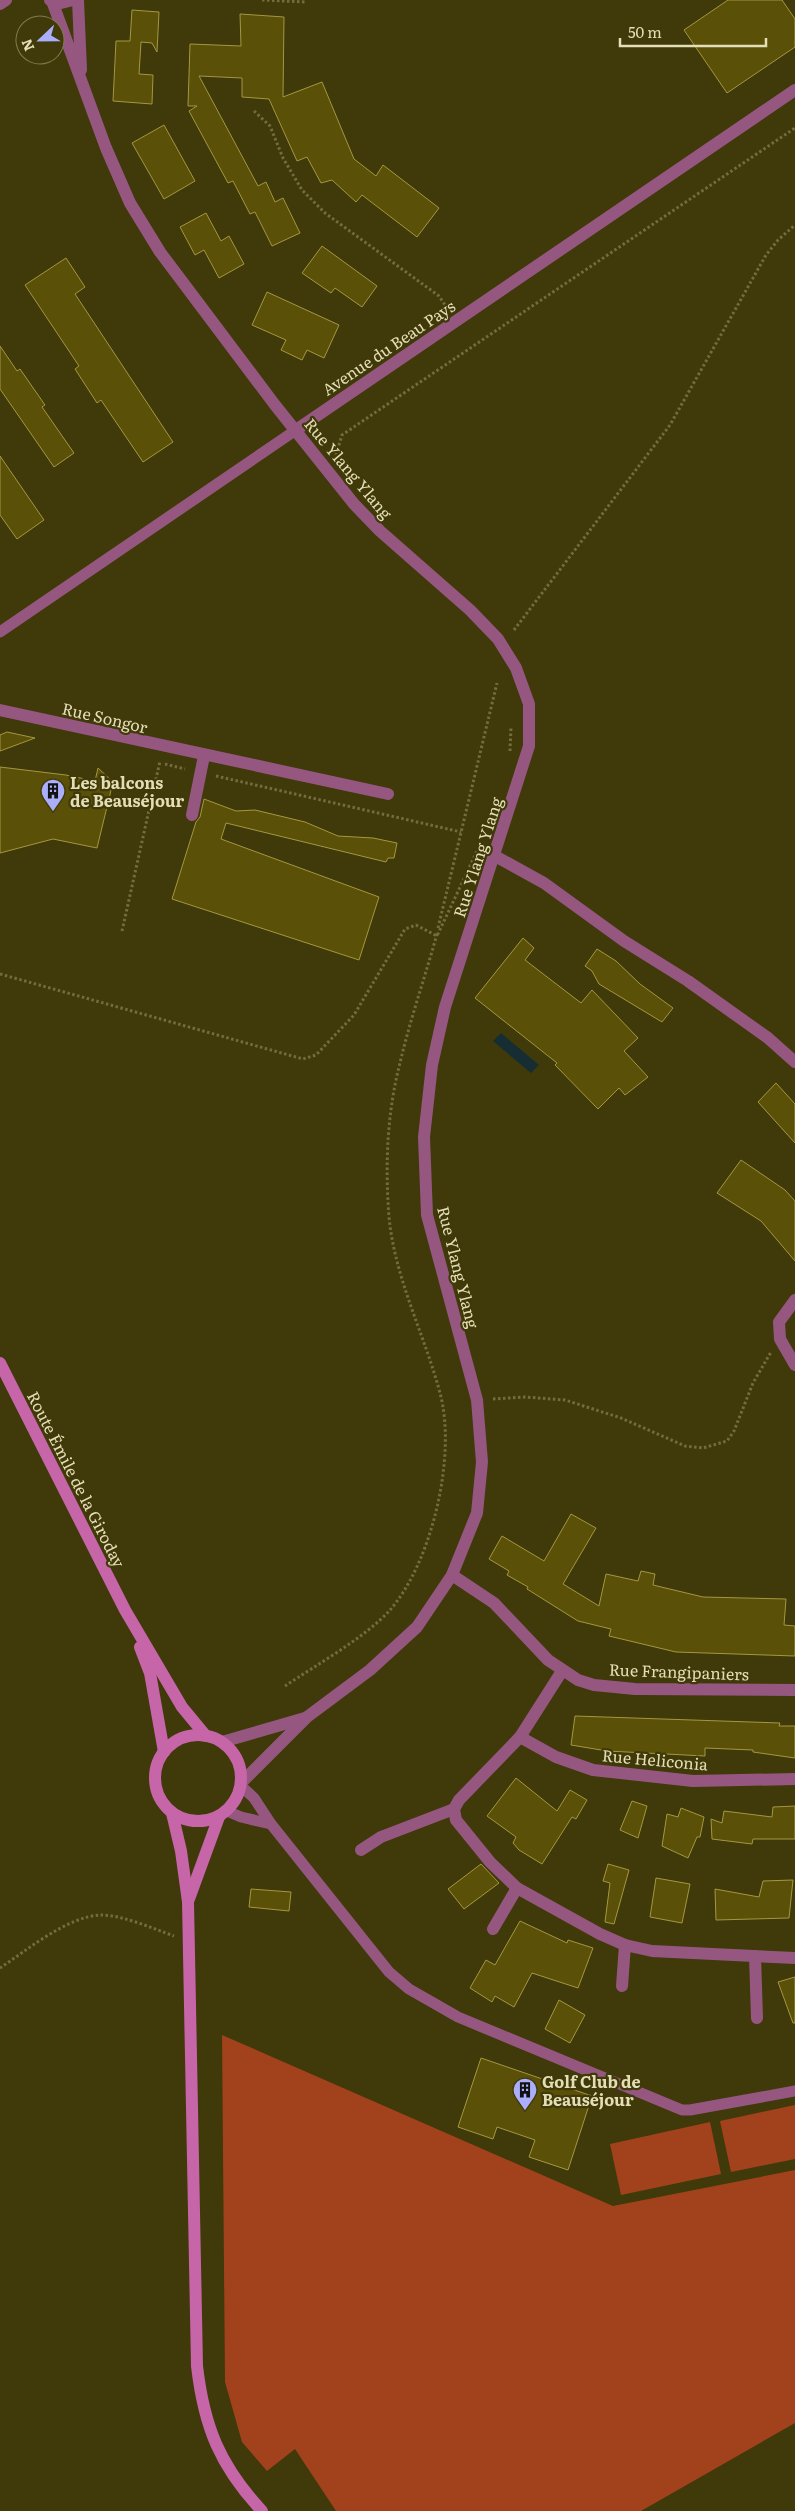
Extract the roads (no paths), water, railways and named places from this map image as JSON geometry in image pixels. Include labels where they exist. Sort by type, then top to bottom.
[{"type":"main road","name":"Route Émile de la Giroday","points":[[0,1363],[125,1610]]},
{"type":"main road","points":[[125,1610],[182,1707],[206,1736]]},
{"type":"main road","points":[[125,1610],[150,1673],[164,1752]]},
{"type":"main road","points":[[188,1902],[223,1814],[238,1795],[241,1784],[241,1771],[237,1760],[222,1742],[206,1736],[182,1738],[172,1744],[164,1752],[157,1764],[155,1778],[157,1791],[163,1804],[172,1813],[183,1819],[195,1822],[208,1821],[223,1814]]},
{"type":"main road","points":[[172,1813],[181,1851],[188,1902],[197,2366],[201,2396],[215,2443],[234,2479],[262,2511]]},
{"type":"street","points":[[0,4],[6,0]]},
{"type":"street","points":[[51,0],[61,3],[72,0]]},
{"type":"street","name":"Rue Ylang Ylang","points":[[51,0],[106,148],[130,203],[155,244],[330,474],[380,531],[470,610],[498,639],[516,668],[529,704],[529,746],[445,1007],[432,1065],[424,1137],[427,1215],[477,1400],[482,1462],[477,1513],[452,1575],[417,1628],[370,1670],[307,1717]]},
{"type":"street","name":"Rue Ylang Ylang","points":[[78,0],[82,82]]},
{"type":"street","name":"Avenue du Beau Pays","points":[[296,430],[795,90]]},
{"type":"street","name":"Rue Songor","points":[[0,710],[204,756],[388,794]]},
{"type":"street","points":[[192,815],[204,756]]},
{"type":"street","points":[[495,856],[544,883],[624,941],[688,981],[768,1038],[795,1062]]},
{"type":"street","points":[[795,1300],[779,1322],[780,1339],[795,1365]]},
{"type":"street","name":"Rue Frangipaniers","points":[[452,1575],[494,1603],[548,1660],[562,1671],[594,1685],[635,1689],[795,1690]]},
{"type":"street","points":[[562,1671],[520,1737],[459,1800],[454,1809],[456,1820],[490,1862],[517,1888],[600,1934],[624,1945],[652,1950],[795,1958]]},
{"type":"street","points":[[222,1742],[307,1717]]},
{"type":"street","points":[[241,1784],[307,1717]]},
{"type":"street","name":"Rue Heliconia","points":[[520,1737],[556,1757],[593,1770],[693,1781],[795,1779]]},
{"type":"street","points":[[361,1850],[381,1837],[454,1809]]},
{"type":"street","points":[[493,1929],[517,1888]]},
{"type":"street","points":[[622,1986],[624,1945]]},
{"type":"street","points":[[755,1956],[757,2018]]},
{"type":"lane","name":"Avenue du Beau Pays","points":[[0,632],[296,430]]},
{"type":"lane","points":[[241,1784],[254,1798],[271,1824],[389,1972],[409,1989],[458,2016],[682,2110],[795,2091]]},
{"type":"lane","points":[[223,1814],[271,1824]]},
{"type":"water","points":[[501,1033],[539,1065],[531,1073],[493,1041]]},
{"type":"place","name":"Les balcons de Beauséjour","points":[[53,812]]},
{"type":"place","name":"Golf Club de Beauséjour","points":[[525,2111]]}]
